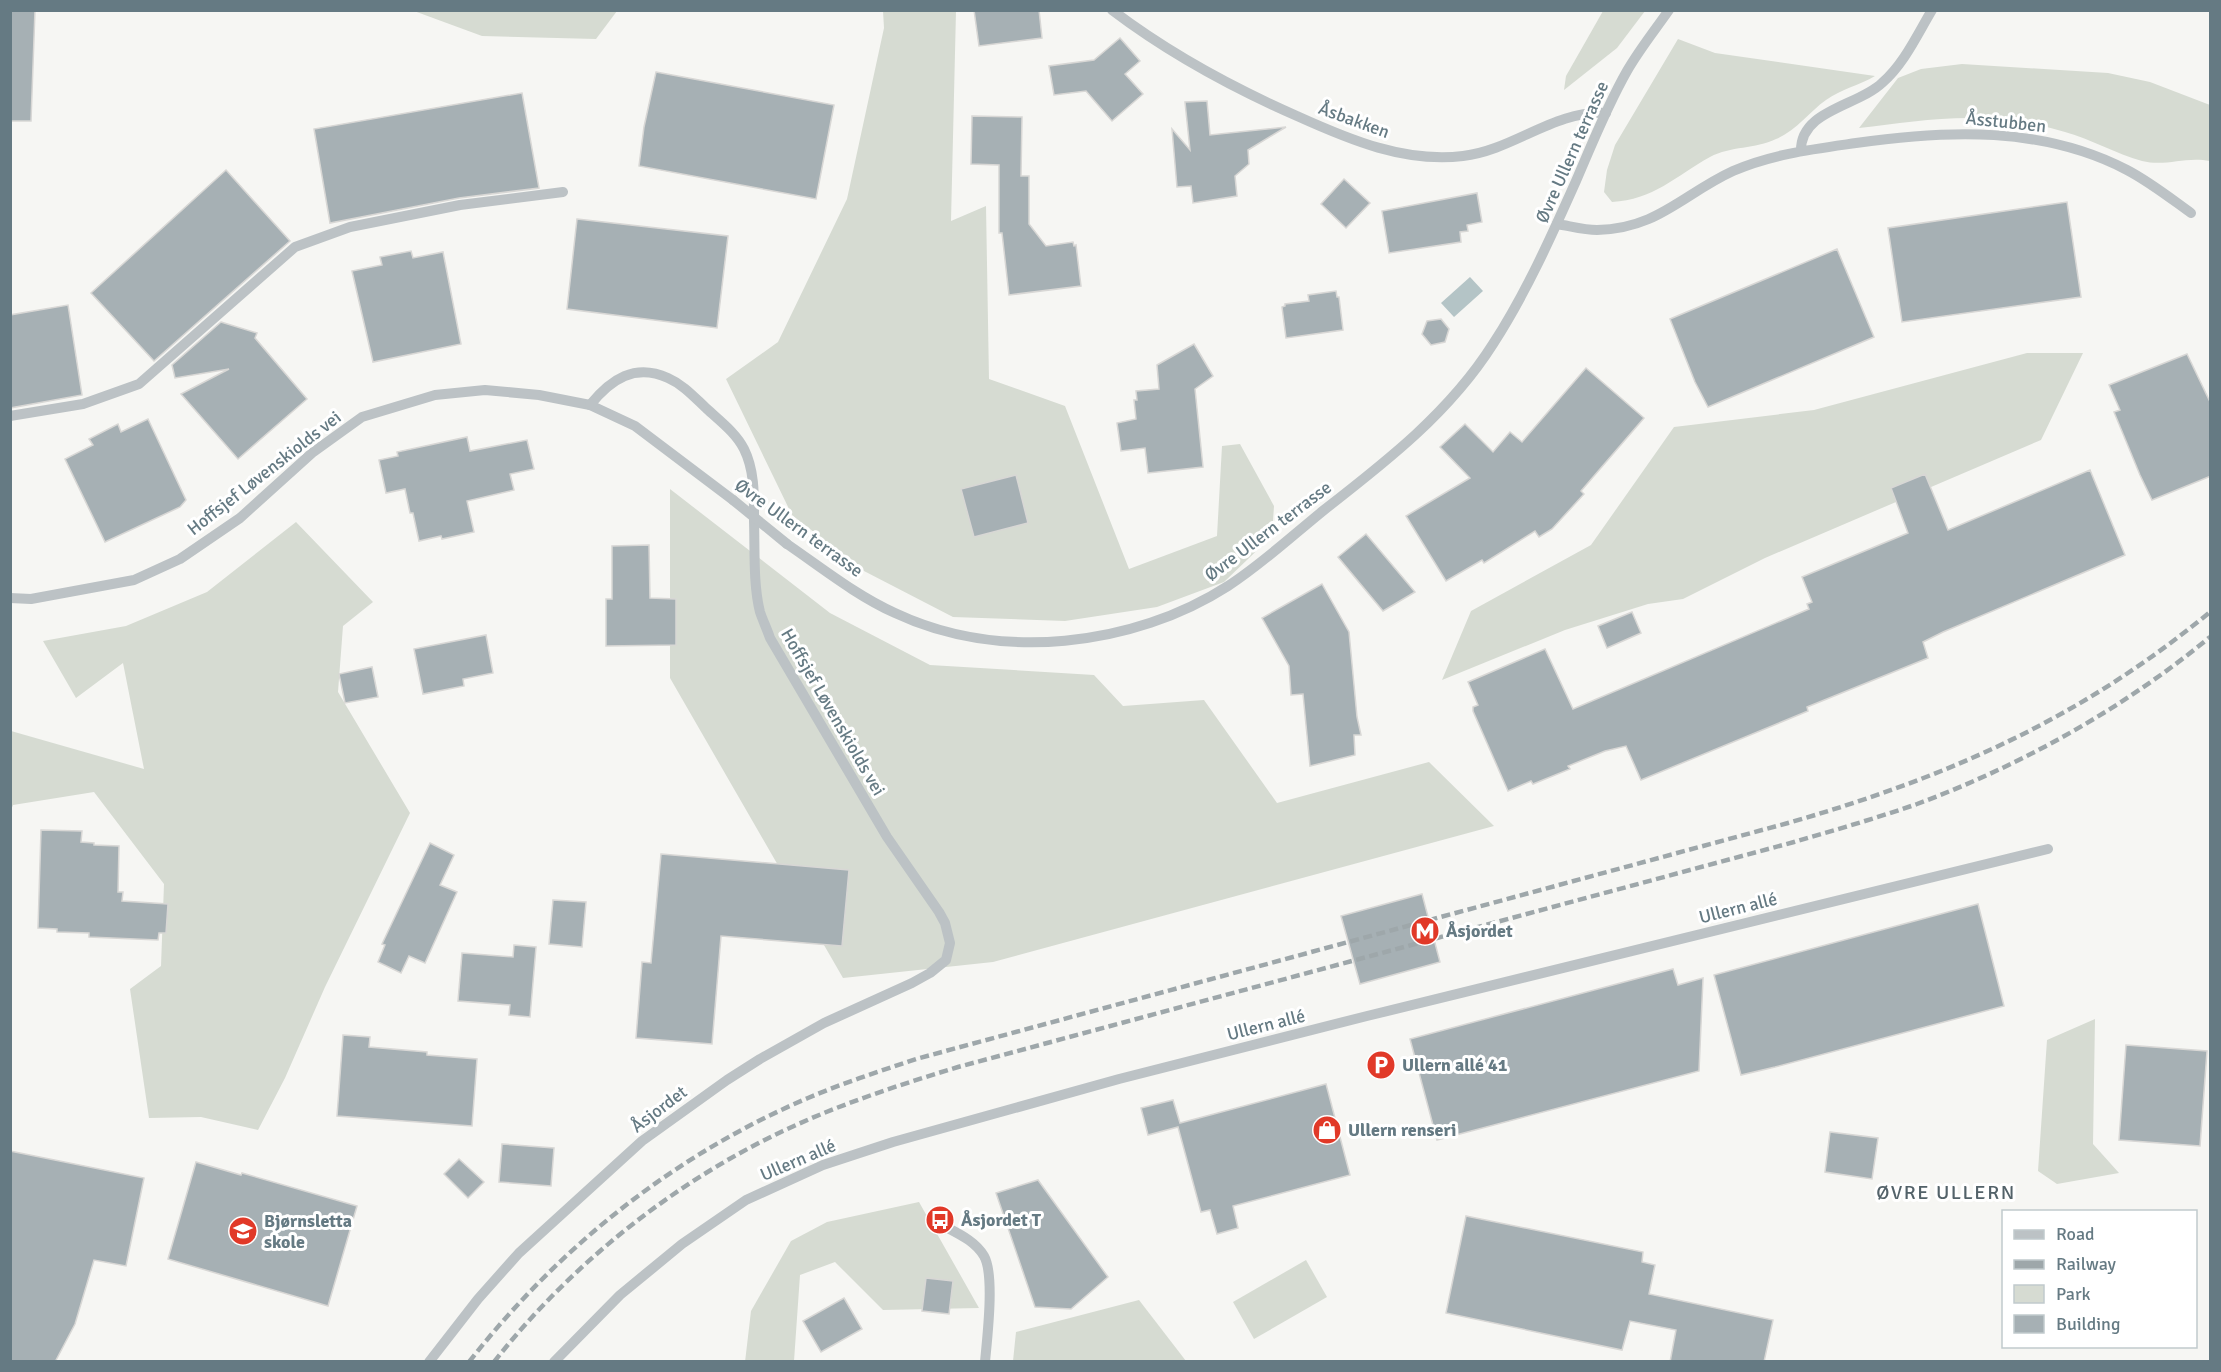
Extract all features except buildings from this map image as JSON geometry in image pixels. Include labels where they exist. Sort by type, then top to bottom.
[{"type":"street","name":"Åsbakken","points":[[1112,10],[1179,57],[1259,99],[1363,143],[1389,151],[1440,158],[1466,156],[1512,142],[1569,116],[1584,112],[1606,112]]},
{"type":"street","name":"Øvre Ullern terrasse","points":[[590,405],[634,426],[733,500],[787,544],[895,614],[972,637],[1043,642],[1108,634],[1166,617],[1229,585],[1384,464],[1418,434],[1465,383],[1491,348],[1516,307],[1628,69],[1669,10]]},
{"type":"street","points":[[1801,151],[1805,130],[1826,115],[1871,92],[1891,74],[1932,10]]},
{"type":"street","name":"Åsstubben","points":[[1557,224],[1595,230],[1639,224],[1657,217],[1732,172],[1763,160],[1801,151],[1895,137],[1952,133],[1991,134],[2030,139],[2093,155],[2127,170],[2191,213]]},
{"type":"street","points":[[10,416],[83,404],[139,384],[295,247],[350,227],[459,205],[563,192]]},
{"type":"street","name":"Hoffsjef Løvenskiolds vei","points":[[10,598],[31,598],[134,580],[180,559],[240,518],[312,453],[362,417],[435,395],[484,390],[539,395],[590,405],[604,387],[629,374],[644,371],[661,375],[678,382],[725,425],[745,451],[753,476],[756,576],[760,610],[770,638],[887,837],[939,912],[950,943]]},
{"type":"street","name":"Ullern allé","points":[[554,1362],[620,1295],[682,1244],[746,1200],[823,1165],[893,1142],[1119,1079],[2048,849]]},
{"type":"street","name":"Åsjordet","points":[[429,1362],[478,1299],[519,1253],[642,1142],[727,1080],[760,1059],[824,1023],[930,973],[946,960],[950,943]]},
{"type":"street","points":[[944,1226],[971,1241],[985,1257],[990,1296],[985,1362]]},
{"type":"green space","points":[[414,11],[617,11],[596,39],[482,36]]},
{"type":"green space","points":[[883,11],[956,11],[951,221],[986,206],[989,379],[1065,406],[1129,569],[1217,536],[1222,446],[1240,444],[1274,506],[1272,536],[1224,582],[1157,607],[1065,621],[953,617],[864,571],[792,515],[726,379],[778,342],[847,199],[884,28]]},
{"type":"green space","points":[[1603,11],[1645,11],[1617,48],[1564,90],[1566,76]]},
{"type":"green space","points":[[1678,39],[1715,53],[1875,76],[1832,96],[1783,136],[1768,142],[1718,153],[1652,192],[1640,197],[1612,202],[1604,192],[1607,170],[1615,145]]},
{"type":"green space","points":[[1962,64],[2108,73],[2150,82],[2210,105],[2210,161],[2151,163],[2065,132],[2030,123],[2005,120],[1941,119],[1859,128],[1898,78],[1921,69]]},
{"type":"green space","points":[[2027,353],[2083,353],[2041,440],[1765,558],[1683,599],[1648,604],[1565,630],[1442,680],[1471,611],[1591,545],[1674,427],[1814,410]]},
{"type":"green space","points":[[670,489],[830,613],[930,665],[1094,675],[1123,706],[1204,700],[1277,803],[1429,762],[1494,826],[993,962],[843,978],[670,678]]},
{"type":"green space","points":[[296,522],[373,602],[343,626],[338,692],[410,813],[325,987],[285,1078],[258,1130],[201,1117],[149,1118],[130,989],[161,966],[164,884],[94,792],[13,805],[11,810],[11,731],[144,769],[123,663],[76,698],[43,641],[126,626],[207,592]]},
{"type":"green space","points":[[2095,1019],[2093,1144],[2119,1173],[2057,1184],[2038,1171],[2047,1040]]},
{"type":"green space","points":[[919,1202],[979,1308],[883,1310],[835,1262],[800,1275],[794,1361],[745,1362],[751,1311],[791,1241],[827,1222]]},
{"type":"green space","points":[[1306,1260],[1327,1297],[1254,1339],[1233,1302]]},
{"type":"green space","points":[[1139,1300],[1186,1361],[1013,1361],[1016,1332]]},
{"type":"shaded area","points":[[1470,277],[1483,291],[1454,317],[1441,303]]},
{"type":"railway","points":[[469,1362],[541,1280],[622,1208],[711,1147],[808,1098],[916,1059],[1788,823],[1903,786],[1958,764],[2062,714],[2112,684],[2210,612]]},
{"type":"railway","points":[[494,1362],[556,1292],[590,1260],[663,1201],[742,1152],[804,1121],[958,1067],[1794,842],[1917,804],[1995,771],[2071,732],[2143,688],[2210,637]]},
{"type":"place","name":"Åsjordet","points":[[1425,931]]},
{"type":"place","name":"Ullern allé 41","points":[[1381,1065]]},
{"type":"place","name":"Ullern renseri","points":[[1327,1130]]},
{"type":"place","name":"Åsjordet T","points":[[940,1220]]},
{"type":"place","name":"Bjørnsletta skole","points":[[243,1231]]},
{"type":"district","name":"ØVRE ULLERN","points":[[1946,1192]]}]
